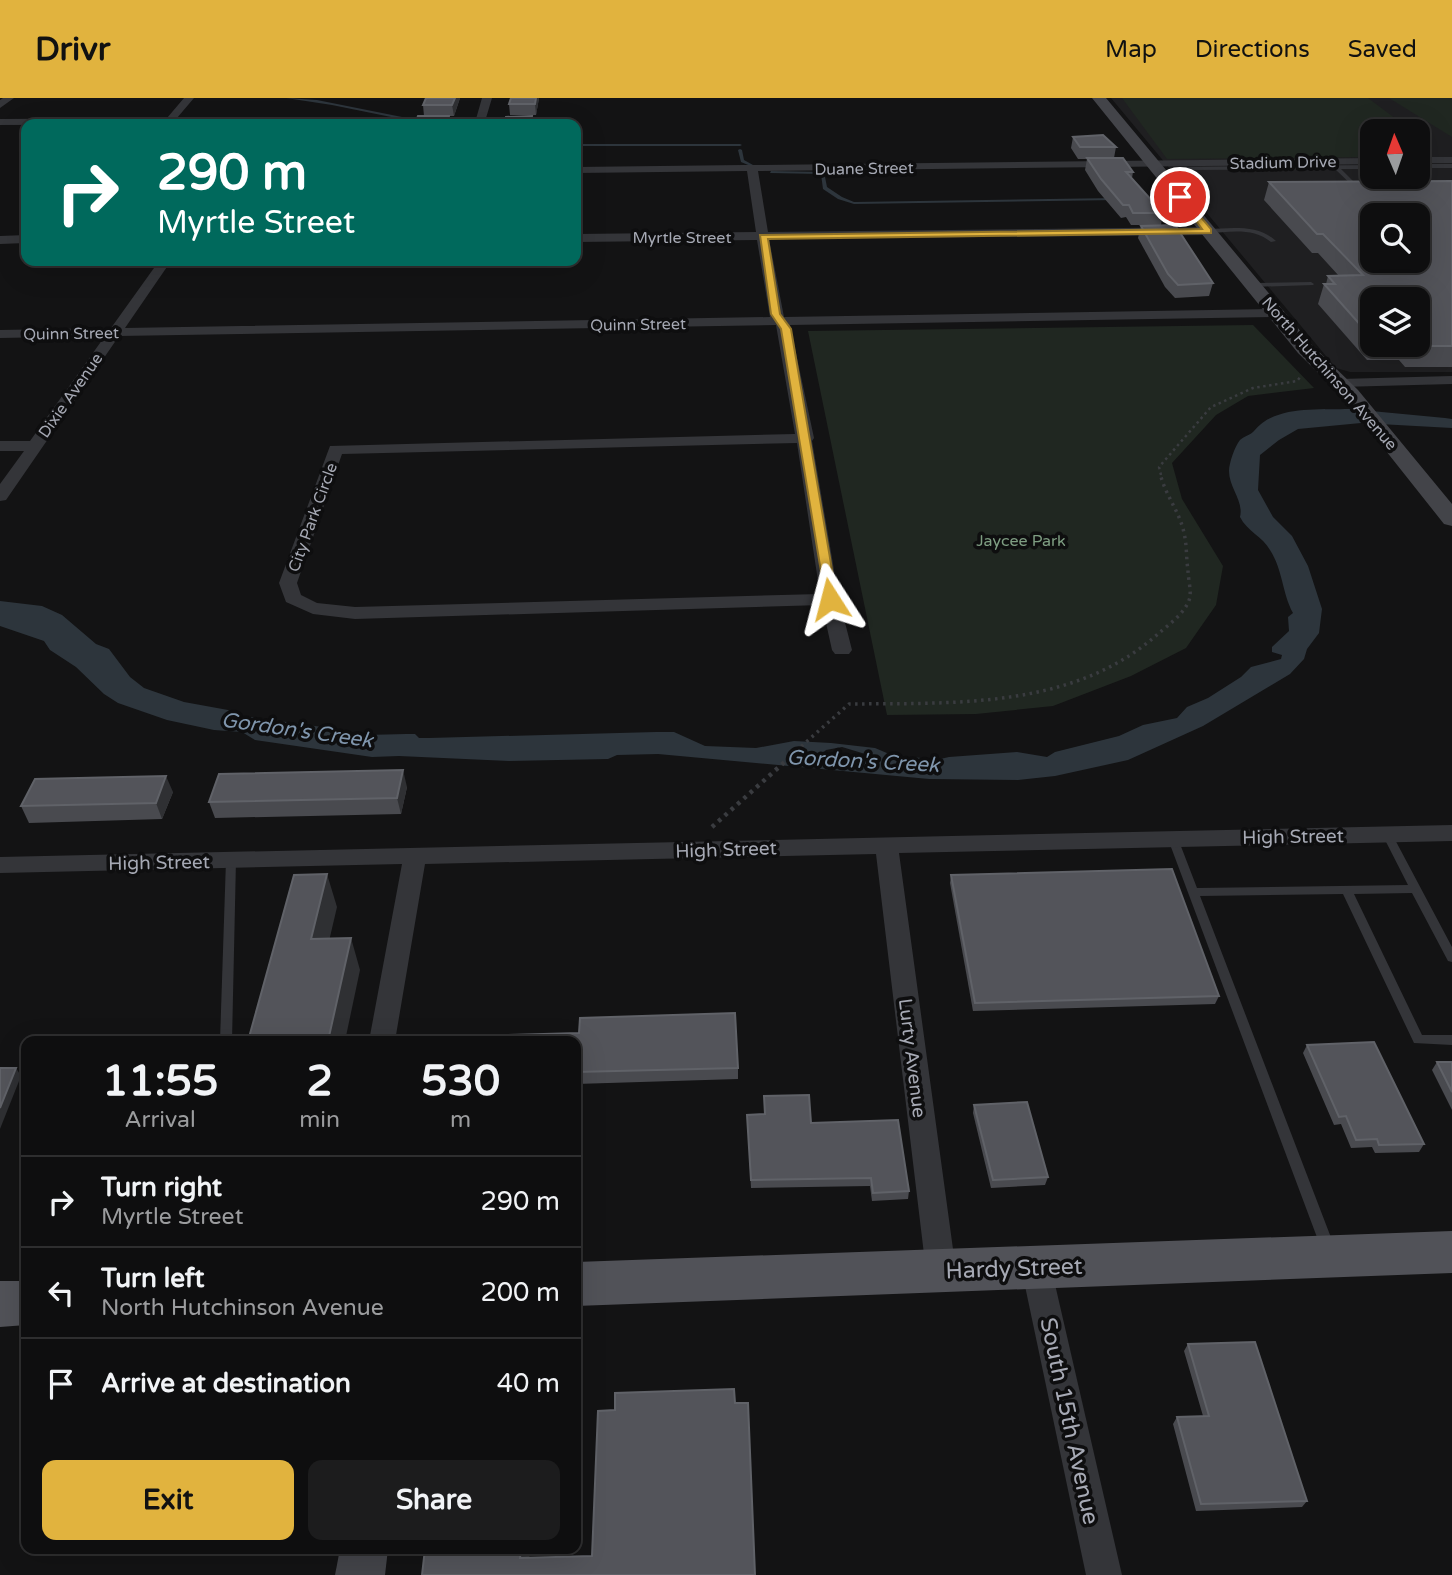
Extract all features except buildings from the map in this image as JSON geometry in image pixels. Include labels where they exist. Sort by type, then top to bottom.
[{"type":"main road","name":"North Hutchinson Avenue","points":[[1099,98],[1305,349],[1385,434],[1452,519]]},
{"type":"main road","name":"Hardy Street","points":[[581,1284],[1452,1252]]},
{"type":"main road","points":[[0,1304],[21,1303]]},
{"type":"main road","points":[[360,1575],[363,1554]]},
{"type":"street","points":[[0,105],[9,98]]},
{"type":"street","points":[[171,119],[189,98]]},
{"type":"street","points":[[481,119],[488,98]]},
{"type":"street","points":[[0,122],[21,122]]},
{"type":"street","points":[[1430,160],[1452,160]]},
{"type":"street","name":"Stadium Drive","points":[[1153,164],[1360,161]]},
{"type":"street","name":"Duane Street","points":[[581,170],[1153,164]]},
{"type":"street","points":[[752,169],[775,314],[786,329],[806,438],[830,599],[842,650]]},
{"type":"street","name":"Myrtle Street","points":[[581,238],[1208,231]]},
{"type":"street","points":[[0,240],[21,239]]},
{"type":"street","name":"Dixie Avenue","points":[[0,496],[161,266]]},
{"type":"street","name":"Quinn Street","points":[[0,334],[1275,313]]},
{"type":"street","points":[[1345,389],[1452,380]]},
{"type":"street","name":"City Park Circle","points":[[806,438],[336,449],[288,583],[293,598],[313,608],[355,613],[830,599]]},
{"type":"street","points":[[0,446],[34,446]]},
{"type":"street","name":"High Street","points":[[0,865],[1452,833]]},
{"type":"street","name":"Lurty Avenue","points":[[886,845],[941,1271]]},
{"type":"street","points":[[383,1036],[415,857]]},
{"type":"street","name":"South 15th Avenue","points":[[1036,1267],[1104,1575]]},
{"type":"lane","points":[[1430,166],[1452,166]]},
{"type":"lane","points":[[1336,167],[1358,189]]},
{"type":"lane","points":[[1190,177],[1185,170],[1360,167]]},
{"type":"lane","points":[[1208,231],[1256,232],[1266,235],[1273,242]]},
{"type":"lane","points":[[1253,285],[1311,284]]},
{"type":"lane","points":[[1387,834],[1452,958]]},
{"type":"lane","points":[[1173,839],[1332,1257]]},
{"type":"lane","points":[[226,1036],[231,860]]},
{"type":"lane","points":[[1194,892],[1416,889]]},
{"type":"lane","points":[[1347,890],[1418,1040],[1452,1040]]},
{"type":"path","points":[[732,810],[849,704],[968,702],[1020,697],[1072,683],[1118,664],[1136,653],[1164,630],[1186,605],[1190,596],[1184,531],[1160,477],[1160,464],[1211,407],[1253,388],[1297,381],[1302,378],[1297,370]]},
{"type":"shaded area","points":[[1111,98],[1452,98],[1452,372],[1350,372],[1336,368]]},
{"type":"green space","points":[[1122,98],[1368,98],[1396,119],[1360,119],[1360,157],[1167,159]]},
{"type":"green space","points":[[1389,98],[1452,98],[1452,137],[1430,123],[1430,119],[1423,119]]},
{"type":"green space","name":"Jaycee Park","points":[[1253,325],[1314,388],[1248,396],[1216,415],[1172,463],[1182,499],[1223,566],[1216,605],[1186,648],[1131,676],[1053,706],[976,714],[887,715],[808,331]]},
{"type":"water","name":"Gordon's Creek","points":[[1350,409],[1452,419],[1452,428],[1361,423],[1298,429],[1260,455],[1258,490],[1273,517],[1292,536],[1308,566],[1322,609],[1319,633],[1307,649],[1304,659],[1290,674],[1203,726],[1128,760],[1055,776],[1018,780],[929,779],[658,754],[617,755],[608,759],[509,761],[372,757],[255,740],[242,732],[214,730],[167,720],[118,703],[104,694],[76,667],[50,650],[44,641],[0,626],[0,601],[42,606],[62,615],[96,644],[109,649],[130,677],[144,688],[184,702],[228,710],[236,715],[322,727],[343,733],[415,734],[419,738],[429,738],[674,732],[705,746],[756,748],[794,741],[875,748],[901,759],[913,757],[936,760],[1017,752],[1047,757],[1055,752],[1119,736],[1143,725],[1177,718],[1187,707],[1208,698],[1241,677],[1251,667],[1281,659],[1282,655],[1272,652],[1272,647],[1289,631],[1288,617],[1293,613],[1280,573],[1267,545],[1240,517],[1240,505],[1230,477],[1230,464],[1240,440],[1273,417],[1298,411]],"holes":[[[842,747],[872,756],[839,762],[822,754],[826,750]]]},
{"type":"waterway","points":[[288,98],[407,119]]},
{"type":"waterway","points":[[581,145],[740,145]]},
{"type":"waterway","points":[[740,150],[742,161],[752,166]]},
{"type":"waterway","points":[[771,172],[823,173],[825,188],[854,203],[1116,199]]},
{"type":"waterway","points":[[1140,198],[1157,198]]},
{"type":"route","points":[[830,599],[806,438],[786,329],[775,314],[763,237],[1208,231],[1180,197]]}]
